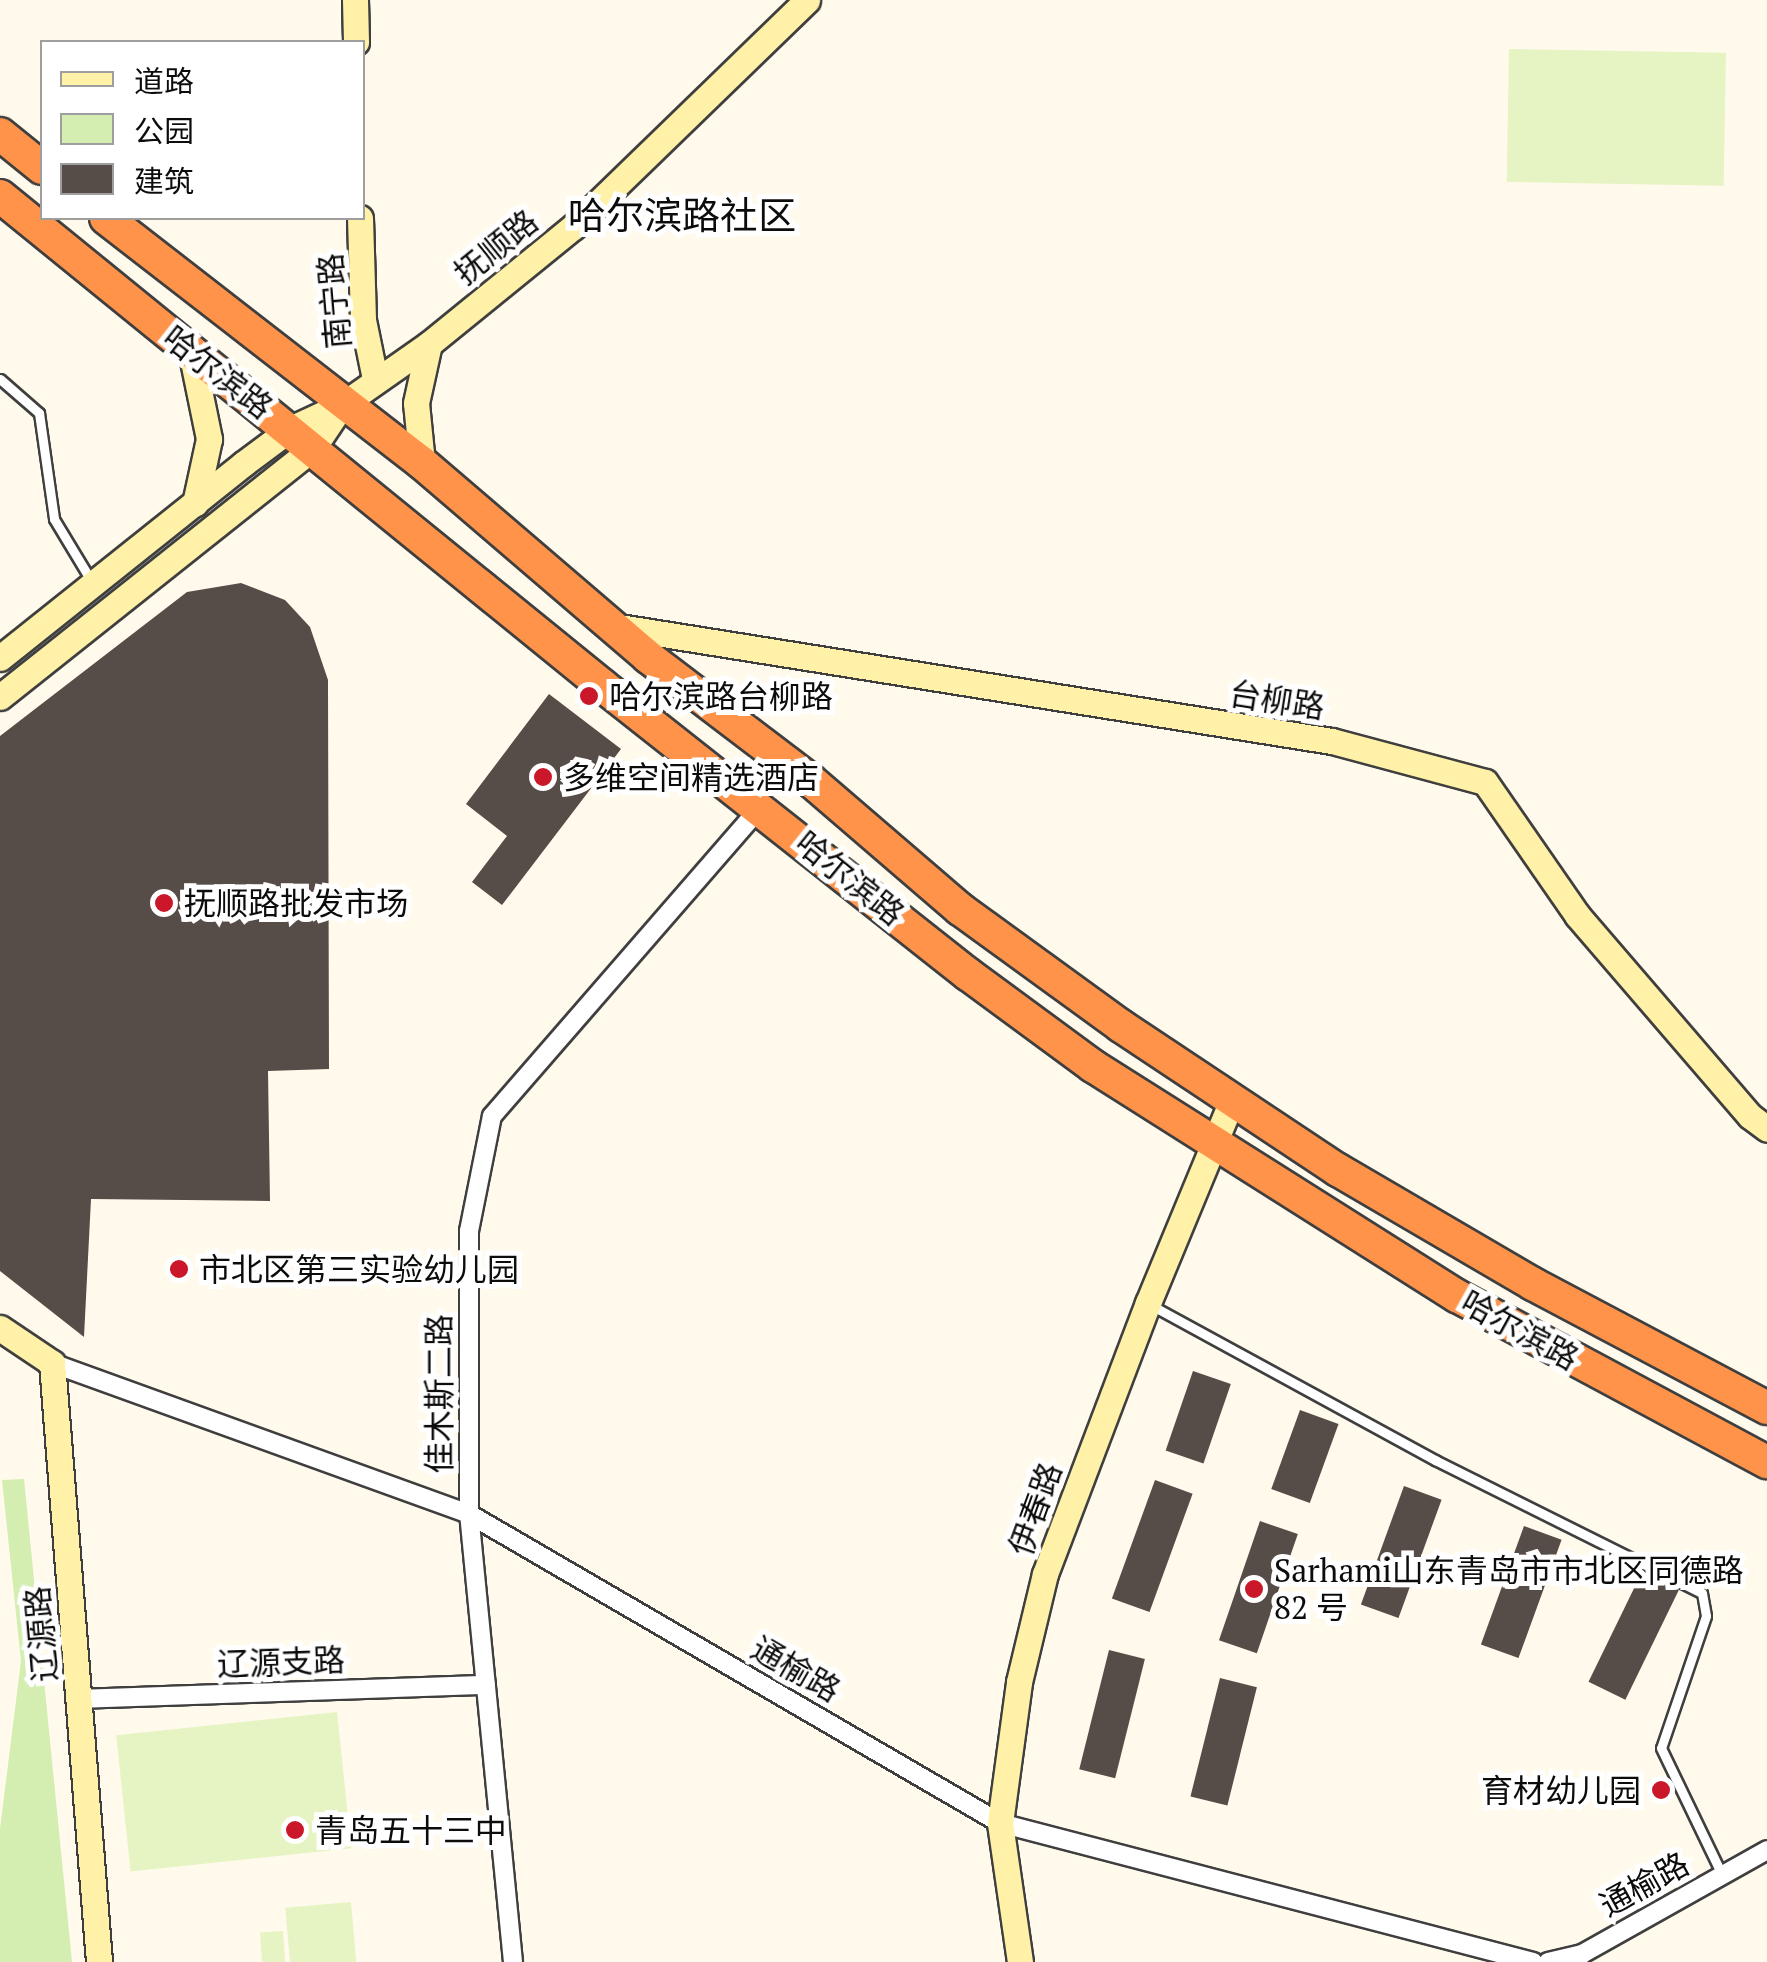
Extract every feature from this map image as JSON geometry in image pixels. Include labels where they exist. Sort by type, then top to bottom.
[{"type":"highway","points":[[0,134],[40,166]]},
{"type":"highway","name":"哈尔滨路","points":[[0,196],[603,686],[762,807],[968,974],[1093,1066],[1456,1296],[1767,1462]]},
{"type":"highway","name":"哈尔滨路","points":[[109,220],[422,463],[613,626],[810,780],[960,909],[1120,1026],[1338,1170],[1533,1284],[1767,1408]]},
{"type":"street","points":[[354,0],[356,40]]},
{"type":"street","name":"抚顺路","points":[[0,696],[342,404],[429,344],[573,228],[807,0]]},
{"type":"street","name":"南宁路","points":[[360,220],[363,320],[374,379]]},
{"type":"street","points":[[422,463],[416,402],[429,344]]},
{"type":"street","points":[[191,351],[208,439],[195,504]]},
{"type":"street","name":"抚顺路","points":[[0,658],[195,504],[302,438]]},
{"type":"street","name":"台柳路","points":[[613,626],[1332,741],[1485,782],[1577,915],[1750,1116],[1767,1129]]},
{"type":"street","name":"佳木斯二路","points":[[513,1962],[469,1514],[469,1231],[492,1116],[762,807]]},
{"type":"street","name":"伊春路","points":[[1020,1962],[1000,1822],[1019,1682],[1045,1574],[1148,1303],[1232,1100]]},
{"type":"street","points":[[0,1328],[52,1363]]},
{"type":"street","name":"通榆路","points":[[52,1363],[469,1514],[1000,1822],[1533,1962]]},
{"type":"street","name":"辽源路","points":[[52,1363],[99,1962]]},
{"type":"street","name":"辽源支路","points":[[78,1699],[486,1685]]},
{"type":"street","name":"通榆路","points":[[1548,1962],[1582,1954],[1767,1850]]},
{"type":"lane","points":[[0,379],[39,413],[54,519],[94,584]]},
{"type":"lane","points":[[1148,1303],[1436,1460],[1702,1593],[1706,1616],[1661,1748],[1722,1875]]},
{"type":"green space","points":[[1509,49],[1726,53],[1724,186],[1507,182]]},
{"type":"green space","points":[[24,1479],[72,1962],[0,1962],[0,1829],[21,1661],[2,1480]]},
{"type":"green space","points":[[337,1712],[351,1848],[131,1871],[116,1735]]},
{"type":"green space","points":[[351,1902],[356,1962],[290,1962],[285,1908]]},
{"type":"green space","points":[[283,1931],[285,1962],[262,1962],[260,1933]]},
{"type":"building","name":"抚顺路批发市场","points":[[241,583],[285,600],[310,627],[328,680],[329,1069],[268,1071],[270,1201],[91,1199],[84,1337],[0,1271],[0,736],[187,592]]},
{"type":"building","name":"多维空间精选酒店","points":[[549,694],[621,749],[502,905],[472,882],[507,836],[466,804]]},
{"type":"building","points":[[1193,1371],[1231,1384],[1203,1463],[1166,1450]]},
{"type":"building","points":[[1300,1410],[1339,1424],[1310,1503],[1271,1489]]},
{"type":"building","points":[[1155,1480],[1193,1494],[1149,1612],[1112,1598]]},
{"type":"building","points":[[1404,1486],[1442,1500],[1398,1618],[1361,1604]]},
{"type":"building","points":[[1260,1521],[1298,1534],[1257,1653],[1219,1640]]},
{"type":"building","points":[[1524,1526],[1562,1540],[1518,1658],[1481,1644]]},
{"type":"building","points":[[1642,1572],[1679,1590],[1625,1700],[1589,1682]]},
{"type":"building","points":[[1109,1650],[1145,1659],[1115,1778],[1079,1769]]},
{"type":"building","points":[[1220,1678],[1257,1687],[1227,1806],[1190,1796]]},
{"type":"place","name":"哈尔滨路台柳路","points":[[589,696]]},
{"type":"place","name":"多维空间精选酒店","points":[[543,777]]},
{"type":"place","name":"抚顺路批发市场","points":[[164,903]]},
{"type":"place","name":"市北区第三实验幼儿园","points":[[179,1269]]},
{"type":"place","name":"Sarhami山东青岛市市北区同德路 82 号","points":[[1254,1589]]},
{"type":"place","name":"育材幼儿园","points":[[1661,1790]]},
{"type":"place","name":"青岛五十三中","points":[[295,1830]]},
{"type":"district","name":"哈尔滨路社区","points":[[682,216]]}]
